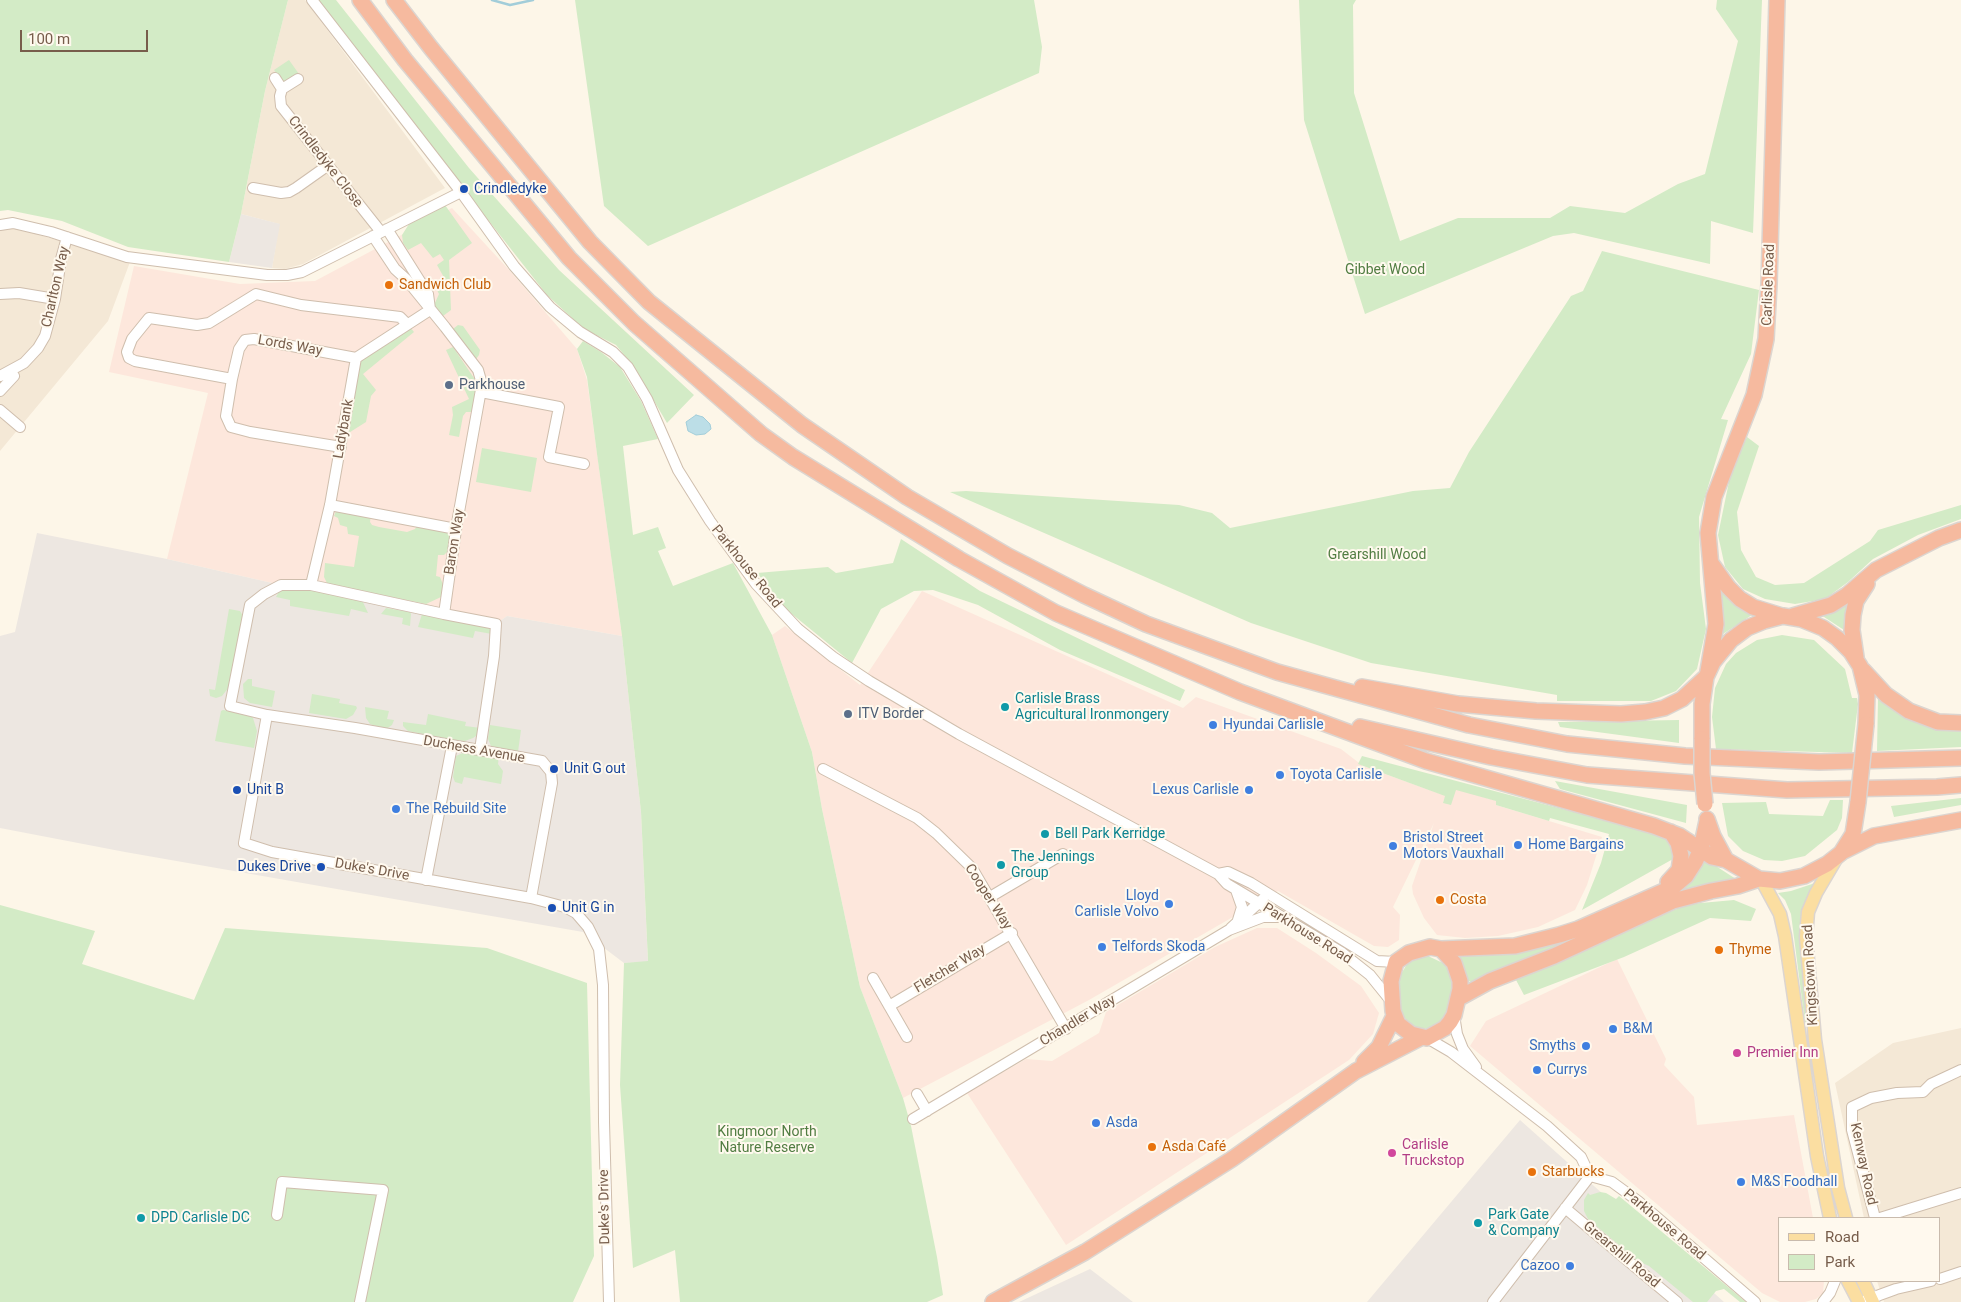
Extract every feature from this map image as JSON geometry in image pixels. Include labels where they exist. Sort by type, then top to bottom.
[{"type":"highway","points":[[360,0],[405,60],[569,258],[634,323],[761,434],[793,457],[959,559],[1056,613],[1240,692],[1426,760],[1671,832],[1712,857],[1726,860],[1760,879]]},
{"type":"highway","points":[[394,0],[590,242],[649,302],[802,425],[907,497],[1016,560],[1084,595],[1146,624],[1277,672],[1469,725],[1567,744],[1685,756],[1820,762],[1961,758]]},
{"type":"highway","name":"Carlisle Road","points":[[1707,820],[1702,739],[1702,704],[1716,616],[1708,533],[1714,497],[1754,395],[1766,339],[1777,0]]},
{"type":"highway","points":[[1277,672],[1458,704],[1581,713],[1622,714],[1659,710],[1682,699],[1707,674],[1718,654],[1739,633],[1755,624],[1832,605],[1847,595],[1876,570],[1931,542],[1961,530]]},
{"type":"highway","points":[[1710,562],[1728,587],[1740,599],[1753,607],[1808,621],[1832,633],[1843,643],[1859,665],[1886,695],[1908,711],[1938,722],[1961,723]]},
{"type":"highway","points":[[1839,855],[1853,834],[1866,724],[1866,695],[1853,640],[1853,615],[1856,601],[1876,570]]},
{"type":"highway","points":[[1302,714],[1491,757],[1587,775],[1786,790],[1961,785]]},
{"type":"highway","points":[[1424,1038],[1404,1030],[1394,1016],[1391,1001],[1392,973],[1396,962],[1415,950],[1430,947],[1441,950],[1499,947],[1544,939],[1578,929],[1681,882],[1692,868],[1701,849],[1707,820]]},
{"type":"highway","points":[[1707,820],[1726,860]]},
{"type":"highway","points":[[1459,998],[1482,985],[1554,956],[1673,901],[1760,879],[1780,881],[1804,876],[1874,836],[1961,820]]},
{"type":"highway","points":[[1653,894],[1679,870],[1680,849],[1671,832]]},
{"type":"highway","points":[[993,1302],[1085,1252],[1232,1159],[1356,1071],[1445,1028],[1454,1014],[1459,998],[1460,981],[1454,963],[1441,950]]},
{"type":"highway","points":[[1356,1071],[1379,1046],[1394,1016]]},
{"type":"main road","name":"Kingstown Road","points":[[1839,855],[1816,893],[1808,912],[1806,937],[1815,1040],[1838,1188],[1846,1217]]},
{"type":"main road","name":"Kingstown Road","points":[[1760,879],[1780,914],[1785,936],[1817,1156],[1830,1217]]},
{"type":"main road","points":[[1849,1282],[1866,1301]]},
{"type":"main road","points":[[1863,1282],[1866,1301]]},
{"type":"street","name":"Parkhouse Road","points":[[312,0],[461,192],[514,266],[550,306],[580,332],[613,352],[628,367],[647,399],[678,470],[710,521],[756,584],[798,629],[833,657],[869,681],[959,734],[1218,874],[1226,884],[1263,910]]},
{"type":"street","name":"Crindledyke Close","points":[[275,78],[282,89],[280,96],[281,106],[380,232]]},
{"type":"street","points":[[282,89],[298,79]]},
{"type":"street","points":[[253,188],[281,193],[288,192],[327,166]]},
{"type":"street","points":[[0,226],[13,223],[67,237],[127,258],[267,275],[287,275],[302,272],[461,192]]},
{"type":"street","points":[[356,358],[430,310],[428,294],[380,232]]},
{"type":"street","name":"Baron Way","points":[[380,232],[395,269],[406,279],[478,370],[482,384],[456,530],[444,614]]},
{"type":"street","name":"Charlton Way","points":[[0,376],[24,363],[38,348],[45,336],[55,299],[61,259],[67,237]]},
{"type":"street","points":[[0,294],[19,293],[55,299]]},
{"type":"street","points":[[232,379],[135,361],[129,358],[127,352],[132,339],[149,318],[197,325],[209,323],[256,294],[301,305],[400,316],[407,324]]},
{"type":"street","name":"Lords Way","points":[[341,446],[250,432],[231,427],[226,416],[232,379],[239,349],[244,340],[254,339],[356,358]]},
{"type":"street","name":"Ladybank","points":[[311,585],[330,505],[356,358]]},
{"type":"street","points":[[0,391],[14,376],[11,371]]},
{"type":"street","points":[[481,392],[559,407],[549,457],[584,464]]},
{"type":"street","points":[[0,410],[20,427]]},
{"type":"street","points":[[330,505],[456,530]]},
{"type":"street","points":[[267,715],[230,706],[250,605],[264,594],[281,585],[311,585],[496,624],[494,656],[480,750]]},
{"type":"street","name":"Duchess Avenue","points":[[267,715],[356,728],[542,761],[551,772],[552,783],[531,898]]},
{"type":"street","name":"Duke's Drive","points":[[267,715],[244,843],[272,852],[531,898],[565,907],[576,913],[588,927],[599,949],[603,985],[604,1122],[609,1302]]},
{"type":"street","points":[[426,880],[452,746]]},
{"type":"street","name":"Cooper Way","points":[[823,769],[916,818],[936,832],[972,868],[1012,933],[1066,1029]]},
{"type":"street","points":[[990,897],[1063,854]]},
{"type":"street","name":"Parkhouse Road","points":[[1218,874],[1228,872],[1251,883],[1377,961],[1396,962]]},
{"type":"street","points":[[1236,890],[1242,907],[1238,920]]},
{"type":"street","name":"Chandler Way","points":[[913,1120],[1263,910],[1268,894]]},
{"type":"street","name":"Chandler Way","points":[[1228,930],[1238,920],[1263,910],[1281,916]]},
{"type":"street","name":"Parkhouse Road","points":[[1281,916],[1341,952],[1370,975],[1391,1001]]},
{"type":"street","name":"Fletcher Way","points":[[889,1006],[1012,933]]},
{"type":"street","points":[[873,978],[907,1037]]},
{"type":"street","points":[[1454,1014],[1455,1026],[1463,1048],[1483,1075]]},
{"type":"street","points":[[1424,1038],[1451,1052],[1547,1126],[1581,1158],[1590,1176],[1494,1302]]},
{"type":"street","name":"Kenway Road","points":[[1875,1217],[1852,1130],[1852,1107],[1871,1098],[1888,1094],[1923,1092],[1931,1084],[1961,1070]]},
{"type":"street","points":[[917,1094],[927,1111]]},
{"type":"street","name":"Parkhouse Road","points":[[1590,1176],[1612,1182],[1638,1201],[1755,1302]]},
{"type":"street","points":[[277,1215],[282,1182],[383,1190],[360,1302]]},
{"type":"street","points":[[1883,1217],[1961,1193]]},
{"type":"street","name":"Grearshill Road","points":[[1566,1208],[1677,1302]]},
{"type":"street","points":[[1941,1279],[1961,1272]]},
{"type":"street","points":[[1823,1302],[1830,1293],[1835,1282]]},
{"type":"street","points":[[1866,1301],[1928,1282]]},
{"type":"shaded area","points":[[288,0],[305,0],[445,188],[303,264],[285,269],[272,268],[279,224],[241,214],[265,91]]},
{"type":"shaded area","points":[[452,208],[510,271],[577,349],[587,380],[622,636],[507,616],[496,624],[281,585],[167,559],[208,393],[109,372],[134,266],[240,284],[315,281]]},
{"type":"shaded area","points":[[241,214],[280,224],[272,268],[229,262]]},
{"type":"shaded area","points":[[16,228],[130,262],[108,321],[0,451],[0,230]]},
{"type":"shaded area","points":[[37,533],[167,559],[281,585],[496,624],[507,616],[622,636],[641,812],[648,962],[624,963],[583,932],[125,852],[0,828],[0,636],[15,632]]},
{"type":"shaded area","points":[[922,591],[1183,708],[1196,697],[1341,749],[1363,766],[1446,796],[1443,802],[1456,789],[1497,801],[1496,805],[1602,837],[1587,885],[1575,910],[1538,927],[1498,936],[1465,938],[1437,935],[1424,918],[1413,894],[1412,886],[1434,823],[1393,907],[1400,915],[1399,940],[1388,947],[1374,946],[1278,891],[1089,1000],[903,1098],[860,987],[822,809],[812,752],[772,635],[785,626],[860,685]]},
{"type":"shaded area","points":[[1257,928],[1277,928],[1316,953],[1361,986],[1379,1013],[1373,1034],[1349,1060],[1066,1245],[967,1093],[1026,1059],[1052,1061],[1099,1033],[1106,1012],[1215,947]]},
{"type":"shaded area","points":[[1617,959],[1666,1059],[1664,1065],[1694,1097],[1697,1125],[1794,1115],[1813,1217],[1778,1217],[1778,1282],[1824,1282],[1823,1293],[1816,1299],[1805,1302],[1780,1302],[1762,1293],[1470,1046],[1486,1021]]},
{"type":"shaded area","points":[[1961,1028],[1961,1302],[1884,1302],[1877,1282],[1941,1282],[1941,1217],[1864,1217],[1835,1083],[1893,1043]]},
{"type":"shaded area","points":[[1520,1120],[1724,1302],[1367,1302]]},
{"type":"shaded area","points":[[1090,1269],[1133,1302],[1019,1302]]},
{"type":"green space","points":[[0,0],[288,0],[265,91],[241,214],[229,262],[128,247],[62,221],[8,210],[0,211]]},
{"type":"green space","points":[[319,0],[336,0],[469,168],[559,270],[694,395],[667,423],[634,367],[616,345],[584,329],[547,295],[397,104]]},
{"type":"green space","points":[[575,0],[1034,0],[1042,47],[1039,73],[648,246],[604,206]]},
{"type":"green space","name":"Gibbet Wood","points":[[1299,0],[1356,0],[1353,5],[1354,93],[1400,241],[1458,218],[1550,218],[1570,206],[1625,213],[1678,184],[1705,174],[1738,41],[1716,9],[1717,0],[1762,0],[1753,233],[1711,221],[1710,264],[1574,233],[1553,236],[1365,314],[1304,120]]},
{"type":"green space","points":[[289,60],[299,74],[291,80],[283,82],[274,70]]},
{"type":"green space","points":[[445,205],[472,243],[449,260],[451,310],[443,316],[434,305],[439,294],[436,288],[446,281],[437,265],[444,260],[440,254],[433,258],[421,243],[408,250],[403,243],[402,235],[409,224]]},
{"type":"green space","name":"Grearshill Wood","points":[[1602,251],[1759,290],[1751,354],[1721,419],[1728,420],[1699,517],[1700,583],[1706,629],[1697,669],[1676,691],[1651,701],[1557,701],[1557,695],[1371,663],[1251,623],[950,492],[966,491],[1179,505],[1212,513],[1230,528],[1413,491],[1450,488],[1469,452],[1571,296],[1583,291]]},
{"type":"green space","points":[[458,325],[463,326],[480,350],[476,359],[453,333],[453,329]]},
{"type":"green space","points":[[409,326],[414,332],[363,374],[376,390],[371,396],[366,422],[347,434],[360,359]]},
{"type":"green space","name":"Kingmoor North Nature Reserve","points":[[583,341],[620,367],[641,401],[658,439],[623,446],[633,535],[658,527],[666,548],[658,551],[673,586],[733,563],[772,635],[812,752],[822,809],[860,987],[903,1098],[911,1126],[943,1295],[927,1302],[680,1302],[675,1250],[633,1268],[620,1085],[624,963],[648,961],[641,812],[622,636],[587,377],[577,349]]},
{"type":"green space","points":[[453,347],[476,381],[473,412],[466,412],[463,416],[459,437],[449,435],[453,415],[452,407],[469,399],[446,350]]},
{"type":"green space","points":[[1747,437],[1759,446],[1737,512],[1741,550],[1756,577],[1775,585],[1804,583],[1870,541],[1878,530],[1961,505],[1961,519],[1918,535],[1873,559],[1848,582],[1825,599],[1795,604],[1765,599],[1743,589],[1725,567],[1718,535],[1731,472]]},
{"type":"green space","points":[[482,448],[537,458],[531,492],[476,482]]},
{"type":"green space","points":[[336,511],[371,515],[370,522],[372,525],[379,527],[407,532],[415,529],[419,523],[451,533],[449,550],[444,555],[438,555],[436,576],[440,577],[444,587],[441,597],[426,604],[327,583],[324,577],[325,563],[354,567],[359,536],[348,534],[347,527],[340,525],[338,518],[334,516]]},
{"type":"green space","points":[[901,539],[980,591],[1185,690],[1180,701],[1060,650],[978,605],[933,590],[914,591],[881,609],[852,663],[787,610],[757,573],[828,567],[836,573],[893,563]]},
{"type":"green space","points":[[1718,582],[1755,613],[1723,634],[1723,610]]},
{"type":"green space","points":[[304,588],[362,600],[368,613],[351,609],[349,616],[290,606],[290,600],[276,597],[280,590]]},
{"type":"green space","points":[[1848,600],[1844,630],[1821,615]]},
{"type":"green space","points":[[386,608],[410,612],[410,626],[402,624],[403,618],[381,614]]},
{"type":"green space","points":[[229,609],[240,611],[243,616],[229,687],[222,696],[216,698],[210,696],[209,689],[215,690]]},
{"type":"green space","points":[[422,614],[491,625],[492,634],[475,631],[473,638],[418,627]]},
{"type":"green space","points":[[1782,635],[1814,640],[1845,669],[1852,698],[1857,698],[1858,704],[1852,753],[1716,749],[1712,717],[1715,688],[1726,664],[1736,653],[1757,640]]},
{"type":"green space","points":[[248,679],[252,679],[252,686],[275,691],[272,707],[250,703],[244,698],[243,684]]},
{"type":"green space","points":[[312,694],[340,699],[339,703],[356,706],[357,708],[353,715],[346,719],[309,713]]},
{"type":"green space","points":[[1882,698],[1897,711],[1919,724],[1961,730],[1961,747],[1877,751],[1878,699]]},
{"type":"green space","points":[[365,707],[389,711],[387,719],[394,720],[392,725],[386,729],[370,724],[366,718]]},
{"type":"green space","points":[[221,711],[248,714],[253,718],[257,731],[254,748],[215,741]]},
{"type":"green space","points":[[428,714],[466,722],[465,726],[481,728],[480,733],[465,741],[408,731],[403,726],[403,722],[426,725]]},
{"type":"green space","points":[[1679,720],[1679,743],[1560,727],[1558,722]]},
{"type":"green space","points":[[490,725],[521,730],[518,752],[491,746],[488,739]]},
{"type":"green space","points":[[467,751],[499,756],[498,764],[503,771],[501,784],[464,777],[462,784],[455,782],[453,777],[456,756]]},
{"type":"green space","points":[[1362,756],[1657,834],[1669,841],[1673,850],[1673,859],[1582,910],[1601,863],[1609,834],[1550,818],[1549,821],[1496,805],[1496,801],[1456,790],[1451,805],[1443,803],[1445,796],[1358,764]]},
{"type":"green space","points":[[1555,781],[1687,805],[1686,823],[1560,789]]},
{"type":"green space","points":[[1961,798],[1961,805],[1894,817],[1891,806]]},
{"type":"green space","points":[[1830,800],[1843,800],[1842,818],[1837,830],[1805,856],[1782,861],[1764,860],[1743,851],[1728,836],[1722,803],[1766,802],[1769,814],[1823,816]]},
{"type":"green space","points":[[1705,859],[1739,881],[1559,950],[1472,982],[1468,981],[1459,959],[1459,954],[1489,954],[1685,886],[1698,872]]},
{"type":"green space","points":[[1815,883],[1807,899],[1801,926],[1810,1022],[1805,1023],[1791,914],[1785,900],[1778,893]]},
{"type":"green space","points":[[1734,900],[1756,909],[1751,921],[1710,918],[1624,957],[1524,995],[1516,980],[1648,920],[1690,904]]},
{"type":"green space","points":[[0,905],[95,931],[82,964],[194,1000],[225,928],[487,948],[587,983],[594,1256],[573,1302],[0,1302]]},
{"type":"green space","points":[[1428,956],[1445,964],[1452,978],[1452,988],[1446,1014],[1432,1028],[1422,1029],[1412,1027],[1401,1013],[1397,981],[1407,964],[1416,958]]},
{"type":"green space","points":[[1600,1192],[1616,1199],[1619,1196],[1746,1302],[1740,1302],[1724,1289],[1716,1291],[1707,1302],[1693,1302],[1649,1266],[1638,1261],[1588,1219],[1584,1211],[1584,1200],[1588,1193],[1590,1195]]},
{"type":"water","points":[[696,415],[703,417],[710,424],[711,429],[705,434],[696,435],[688,431],[686,422]]},
{"type":"waterway","points":[[492,0],[510,5],[533,0]]},
{"type":"place","name":"Crindledyke","points":[[464,189]]},
{"type":"place","name":"Sandwich Club","points":[[389,285]]},
{"type":"place","name":"Parkhouse","points":[[449,385]]},
{"type":"place","name":"Carlisle Brass Agricultural Ironmongery","points":[[1005,707]]},
{"type":"place","name":"ITV Border","points":[[848,714]]},
{"type":"place","name":"Hyundai Carlisle","points":[[1213,725]]},
{"type":"place","name":"Unit G out","points":[[554,769]]},
{"type":"place","name":"Toyota Carlisle","points":[[1280,775]]},
{"type":"place","name":"Unit B","points":[[237,790]]},
{"type":"place","name":"Lexus Carlisle","points":[[1249,790]]},
{"type":"place","name":"The Rebuild Site","points":[[396,809]]},
{"type":"place","name":"Bell Park Kerridge","points":[[1045,834]]},
{"type":"place","name":"Home Bargains","points":[[1518,845]]},
{"type":"place","name":"Bristol Street Motors Vauxhall","points":[[1393,846]]},
{"type":"place","name":"The Jennings Group","points":[[1001,865]]},
{"type":"place","name":"Dukes Drive","points":[[321,867]]},
{"type":"place","name":"Costa","points":[[1440,900]]},
{"type":"place","name":"Lloyd Carlisle Volvo","points":[[1169,904]]},
{"type":"place","name":"Unit G in","points":[[552,908]]},
{"type":"place","name":"Telfords Skoda","points":[[1102,947]]},
{"type":"place","name":"Thyme","points":[[1719,950]]},
{"type":"place","name":"B&M","points":[[1613,1029]]},
{"type":"place","name":"Smyths","points":[[1586,1046]]},
{"type":"place","name":"Premier Inn","points":[[1737,1053]]},
{"type":"place","name":"Currys","points":[[1537,1070]]},
{"type":"place","name":"Asda","points":[[1096,1123]]},
{"type":"place","name":"Asda Café","points":[[1152,1147]]},
{"type":"place","name":"Carlisle Truckstop","points":[[1392,1153]]},
{"type":"place","name":"Starbucks","points":[[1532,1172]]},
{"type":"place","name":"M&S Foodhall","points":[[1741,1182]]},
{"type":"place","name":"DPD Carlisle DC","points":[[141,1218]]},
{"type":"place","name":"Park Gate & Company","points":[[1478,1223]]},
{"type":"place","name":"Cazoo","points":[[1570,1266]]}]
